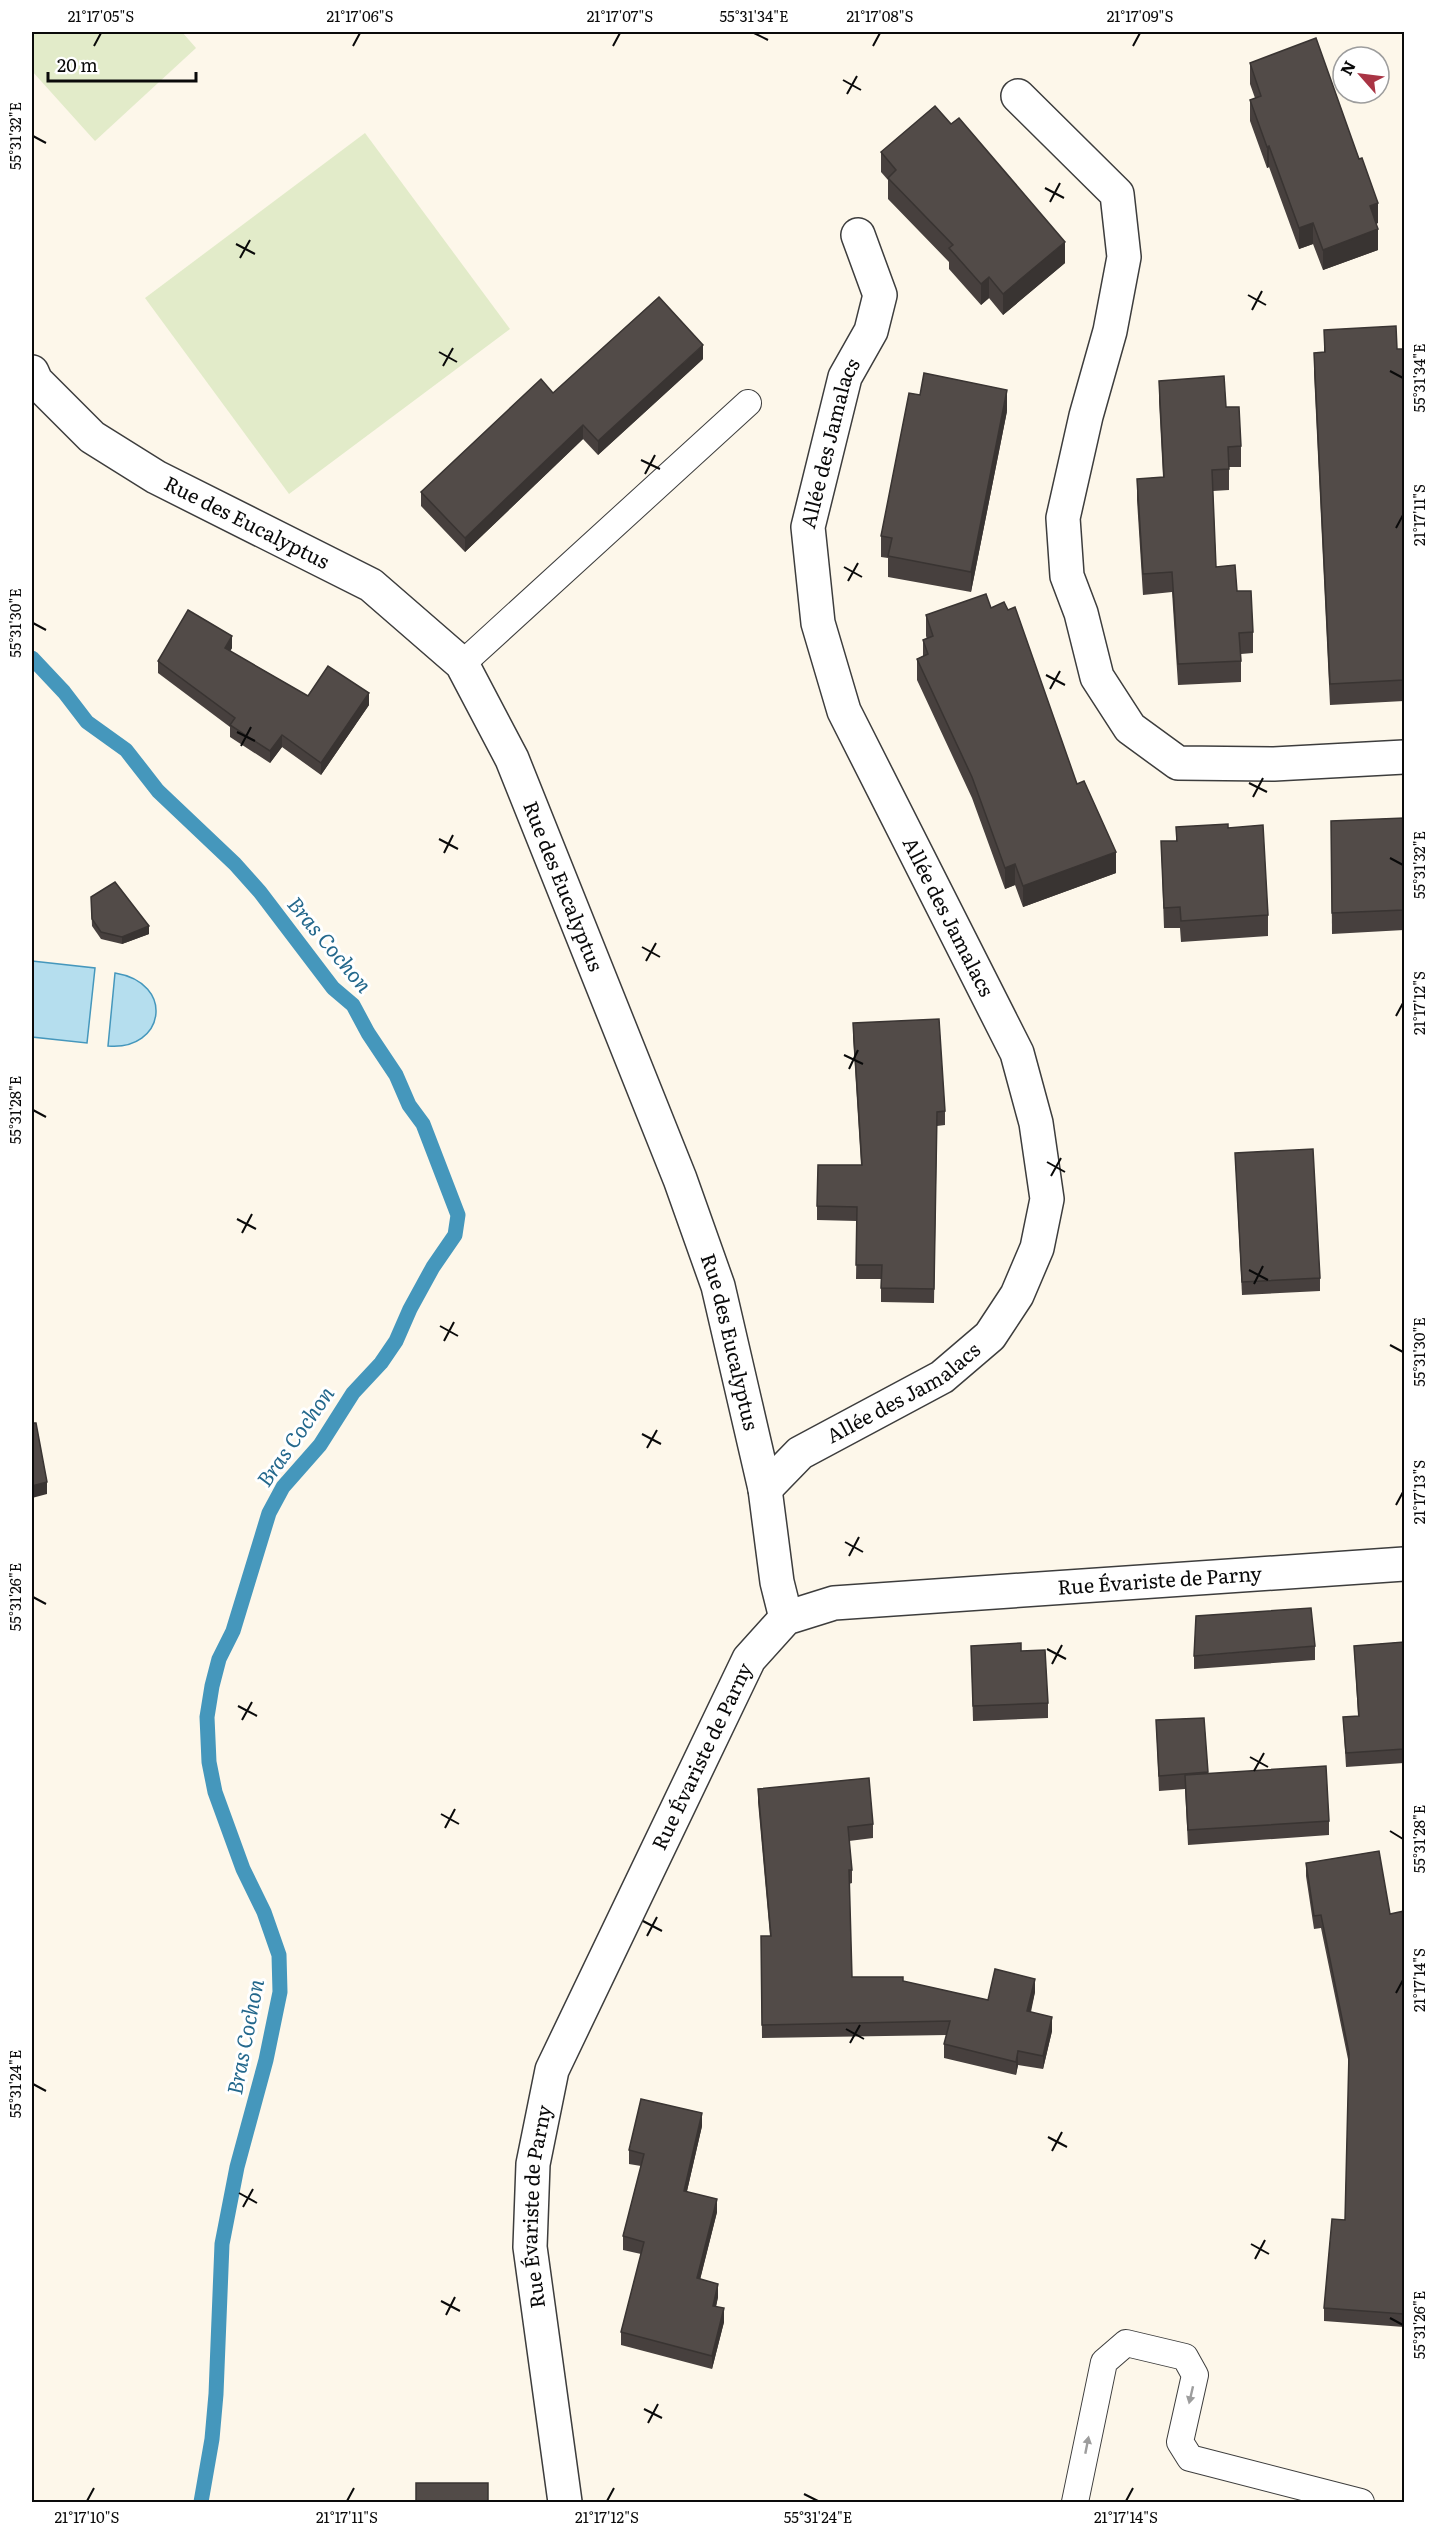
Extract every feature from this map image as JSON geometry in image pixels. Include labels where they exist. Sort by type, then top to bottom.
[{"type":"street","points":[[1018,96],[1118,194],[1124,257],[1110,332],[1086,416],[1063,518],[1067,576],[1081,614],[1097,677],[1130,728],[1178,763],[1274,764],[1404,757]]},
{"type":"street","name":"Allée des Jamalacs","points":[[765,1489],[800,1454],[942,1377],[990,1336],[1017,1295],[1036,1248],[1047,1199],[1036,1123],[1017,1053],[844,711],[818,623],[808,527],[845,377],[871,331],[880,295],[858,235]]},
{"type":"street","name":"Rue des Eucalyptus","points":[[32,372],[36,381],[92,436],[156,477],[371,585],[462,664],[512,759],[680,1179],[718,1286],[765,1489],[777,1582],[786,1618]]},
{"type":"street","name":"Rue Évariste de Parny","points":[[565,2502],[530,2247],[533,2164],[552,2070],[749,1659],[786,1618],[834,1603],[1404,1564]]},
{"type":"lane","points":[[462,664],[748,403]]},
{"type":"lane","points":[[1076,2502],[1104,2362],[1125,2343],[1185,2357],[1196,2375],[1180,2442],[1190,2458],[1361,2502]]},
{"type":"green space","points":[[32,32],[182,32],[196,48],[95,141],[32,71]]},
{"type":"green space","points":[[365,133],[510,329],[289,494],[145,298]]},
{"type":"water","points":[[32,961],[95,968],[87,1043],[32,1037]]},
{"type":"water","points":[[115,973],[135,979],[148,989],[155,1002],[156,1015],[151,1028],[142,1038],[127,1045],[108,1046]]},
{"type":"building","points":[[1316,38],[1331,80],[1331,105],[1340,105],[1378,203],[1370,206],[1378,229],[1323,250],[1313,223],[1299,228],[1250,100],[1261,96],[1250,63]]},
{"type":"building","points":[[935,106],[951,124],[959,118],[1065,242],[1003,294],[989,277],[981,284],[949,248],[953,245],[888,178],[896,170],[881,152]]},
{"type":"building","points":[[659,297],[703,345],[598,441],[583,425],[465,538],[421,492],[541,379],[553,393]]},
{"type":"building","points":[[1396,326],[1397,349],[1404,349],[1404,680],[1330,684],[1314,353],[1325,352],[1324,330]]},
{"type":"building","points":[[924,373],[1007,390],[971,572],[888,556],[892,538],[881,536],[909,393],[920,395]]},
{"type":"building","points":[[1224,376],[1226,407],[1239,407],[1241,446],[1228,447],[1229,469],[1212,470],[1216,567],[1235,565],[1237,591],[1251,591],[1253,632],[1239,633],[1241,661],[1178,664],[1172,572],[1143,574],[1137,479],[1164,477],[1159,381]]},
{"type":"building","points":[[986,594],[991,608],[1004,602],[1008,610],[1015,607],[1077,784],[1084,781],[1116,852],[1023,886],[1015,864],[1005,868],[972,777],[917,659],[928,654],[923,640],[933,636],[926,615]]},
{"type":"building","points":[[188,610],[232,636],[225,648],[308,696],[328,666],[369,693],[321,763],[282,735],[270,751],[230,725],[235,718],[158,661]]},
{"type":"building","points":[[1404,818],[1404,910],[1332,913],[1331,821]]},
{"type":"building","points":[[1228,824],[1228,828],[1263,825],[1268,915],[1181,921],[1180,907],[1164,908],[1161,841],[1177,841],[1176,827]]},
{"type":"building","points":[[115,882],[149,926],[122,937],[101,932],[92,919],[91,897]]},
{"type":"building","points":[[939,1019],[945,1111],[937,1112],[934,1289],[881,1288],[882,1265],[856,1265],[857,1207],[817,1206],[818,1165],[862,1165],[853,1023]]},
{"type":"building","points":[[1313,1149],[1320,1278],[1242,1282],[1235,1153]]},
{"type":"building","points":[[32,1423],[36,1423],[47,1482],[32,1486]]},
{"type":"building","points":[[1311,1608],[1315,1646],[1194,1656],[1196,1616]]},
{"type":"building","points":[[1404,1642],[1404,1749],[1346,1753],[1343,1717],[1359,1716],[1354,1646]]},
{"type":"building","points":[[1021,1643],[1021,1651],[1045,1650],[1048,1703],[973,1706],[971,1646]]},
{"type":"building","points":[[1204,1718],[1208,1772],[1159,1776],[1156,1720]]},
{"type":"building","points":[[1326,1766],[1329,1821],[1188,1830],[1185,1775]]},
{"type":"building","points":[[869,1778],[873,1824],[848,1827],[852,1870],[849,1870],[852,1977],[903,1977],[903,1981],[988,2000],[995,1969],[1035,1979],[1027,2011],[1052,2017],[1043,2056],[1018,2051],[1016,2062],[944,2044],[950,2021],[762,2025],[761,1936],[771,1936],[758,1789]]},
{"type":"building","points":[[1379,1851],[1390,1914],[1404,1911],[1404,2314],[1324,2308],[1332,2219],[1345,2220],[1349,2053],[1321,1915],[1314,1916],[1306,1863]]},
{"type":"building","points":[[641,2099],[702,2113],[684,2191],[717,2199],[697,2278],[718,2284],[713,2306],[724,2308],[712,2356],[621,2332],[644,2242],[623,2236],[644,2154],[629,2150]]},
{"type":"building","points":[[416,2483],[488,2483],[488,2502],[416,2502]]},
{"type":"waterway","name":"Bras Cochon","points":[[32,658],[64,692],[87,722],[126,750],[158,791],[235,864],[260,892],[333,988],[353,1005],[368,1033],[396,1075],[409,1105],[423,1124],[458,1215],[455,1235],[433,1267],[396,1341],[381,1363],[353,1393],[320,1445],[283,1487],[269,1513],[233,1631],[219,1659],[212,1686],[207,1717],[209,1762],[215,1792],[243,1869],[264,1912],[279,1955],[280,1992],[266,2060],[237,2167],[222,2244],[216,2394],[212,2439],[201,2502]]}]
